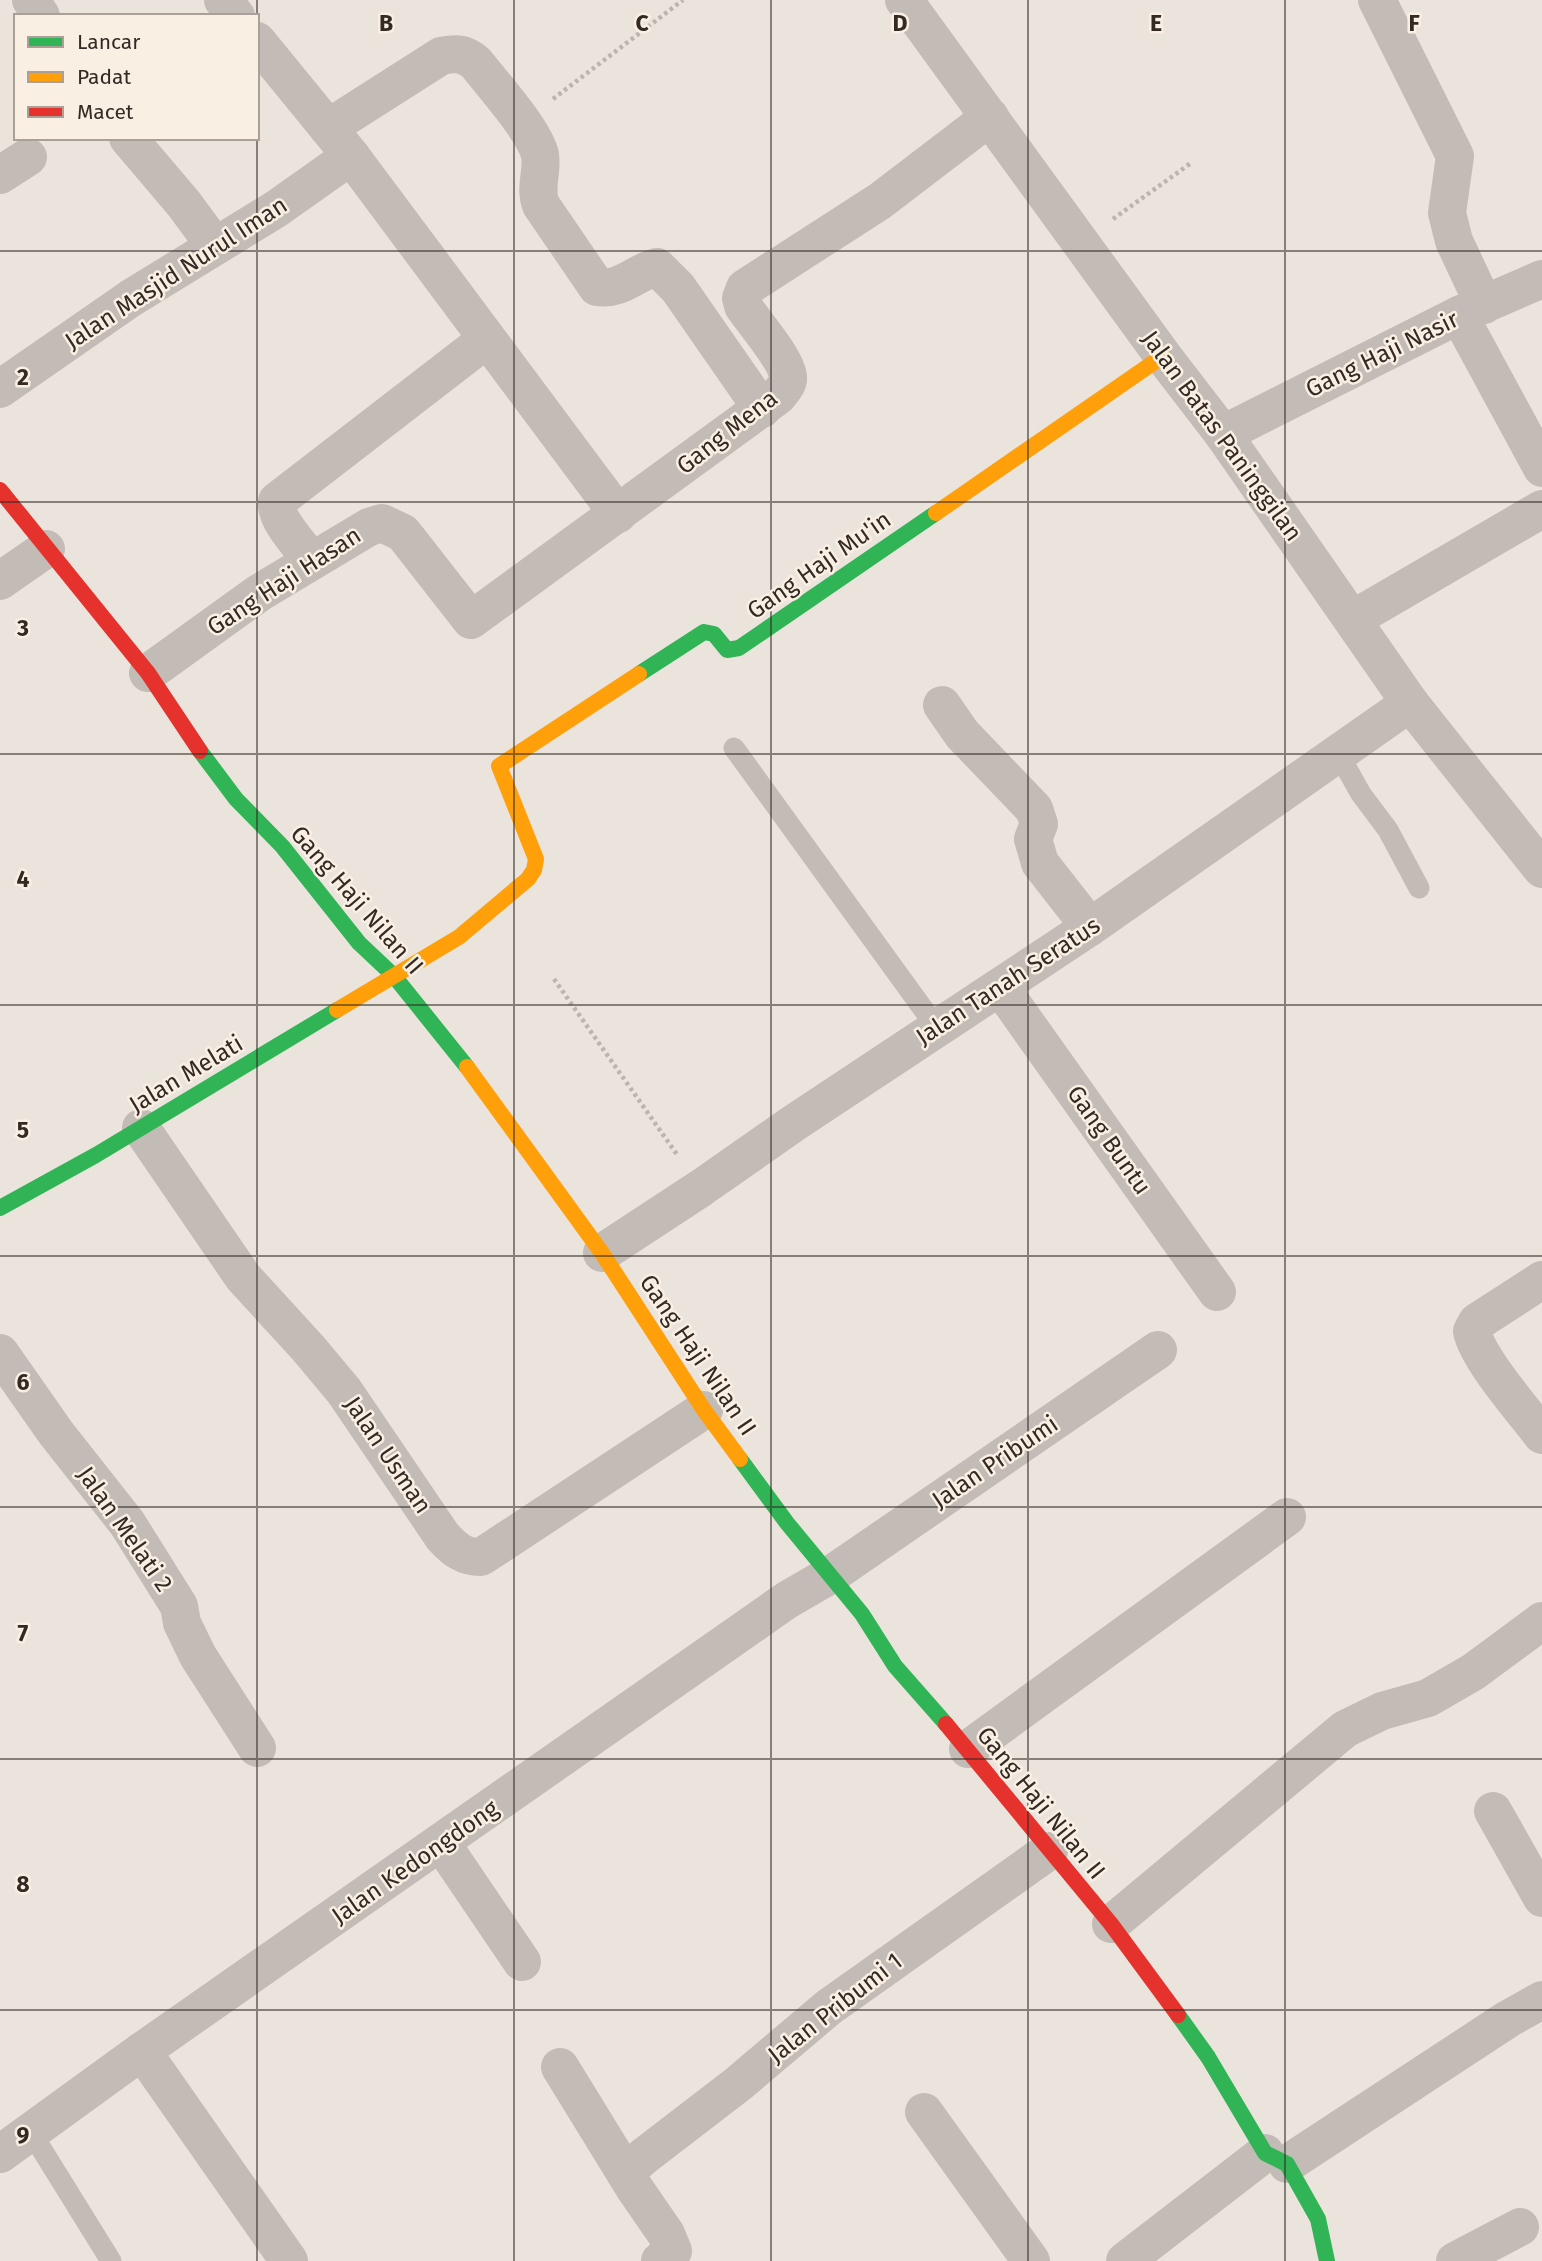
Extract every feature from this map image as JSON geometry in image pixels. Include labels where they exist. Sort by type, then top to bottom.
[{"type":"street","points":[[0,9],[12,0]]},
{"type":"street","points":[[223,0],[234,14]]},
{"type":"street","name":"Jalan Batas Paninggilan","points":[[904,0],[1163,356],[1223,434],[1409,703],[1539,862]]},
{"type":"street","points":[[1377,0],[1455,156],[1447,213],[1472,310],[1542,468]]},
{"type":"street","points":[[259,43],[340,142],[618,514]]},
{"type":"street","name":"Jalan Masjid Nurul Iman","points":[[0,389],[131,298],[276,209],[340,142],[441,56],[457,53],[476,63],[522,123],[539,152],[537,191],[541,205],[597,287],[607,289],[622,284],[647,269],[657,267],[678,288],[761,409]]},
{"type":"street","name":"Gang Mena","points":[[471,620],[778,396],[787,385],[788,376],[783,362],[743,306],[741,298],[745,288],[880,201],[990,117]]},
{"type":"street","points":[[130,140],[184,204],[215,246]]},
{"type":"street","name":"Gang Haji Nasir","points":[[1223,434],[1472,310],[1542,279]]},
{"type":"street","points":[[312,561],[280,517],[276,508],[277,501],[487,339]]},
{"type":"street","name":"Gang Haji Mu'in","points":[[394,976],[459,937],[528,879],[534,870],[536,859],[532,847],[499,766],[704,632],[714,634],[727,650],[739,648],[1163,356]]},
{"type":"street","name":"Gang Haji Nilan II","points":[[0,490],[148,673],[205,759],[236,799],[282,846],[359,943],[394,976],[455,1050],[602,1254],[704,1410],[788,1523],[862,1614],[895,1666],[968,1749],[1111,1924],[1209,2057],[1318,2219],[1326,2261]]},
{"type":"street","points":[[1353,619],[1542,509]]},
{"type":"street","name":"Gang Haji Hasan","points":[[148,673],[259,593],[369,527],[382,523],[403,533],[471,620]]},
{"type":"street","points":[[0,581],[46,549]]},
{"type":"street","name":"Jalan Tanah Seratus","points":[[602,1254],[794,1122],[1001,988],[1409,703]]},
{"type":"street","points":[[942,705],[962,734],[1034,809],[1039,824],[1033,839],[1040,863],[1090,927]]},
{"type":"street","name":"Jalan Melati","points":[[0,1209],[394,976]]},
{"type":"street","name":"Gang Buntu","points":[[1001,988],[1217,1292]]},
{"type":"street","name":"Jalan Usman","points":[[141,1128],[243,1277],[344,1391],[443,1537],[467,1557],[481,1557],[704,1410]]},
{"type":"street","points":[[1542,1280],[1477,1322],[1472,1331],[1478,1349],[1487,1363],[1542,1435]]},
{"type":"street","name":"Jalan Pribumi","points":[[832,1574],[1158,1350]]},
{"type":"street","name":"Jalan Melati 2","points":[[0,1353],[56,1433],[127,1523],[179,1606],[181,1623],[193,1647],[257,1748]]},
{"type":"street","points":[[968,1749],[1287,1517]]},
{"type":"street","name":"Jalan Kedongdong","points":[[0,2154],[787,1600],[832,1574]]},
{"type":"street","points":[[1111,1924],[1345,1729],[1382,1711],[1428,1698],[1473,1672],[1542,1621]]},
{"type":"street","points":[[1493,1811],[1542,1898]]},
{"type":"street","points":[[442,1844],[522,1962]]},
{"type":"street","name":"Jalan Pribumi 1","points":[[626,2172],[738,2084],[829,2007],[1049,1851]]},
{"type":"street","points":[[1125,2261],[1276,2158],[1542,2000]]},
{"type":"street","points":[[142,2052],[289,2261]]},
{"type":"street","points":[[560,2067],[666,2234],[671,2258]]},
{"type":"street","points":[[924,2112],[1031,2261]]},
{"type":"street","points":[[1455,2261],[1520,2227]]},
{"type":"lane","points":[[734,748],[937,1028]]},
{"type":"lane","points":[[1338,753],[1361,794],[1388,830],[1419,888]]},
{"type":"lane","points":[[31,2132],[111,2261]]},
{"type":"path","points":[[522,123],[682,0]]},
{"type":"path","points":[[1081,243],[1191,163]]},
{"type":"path","points":[[554,979],[701,1188]]},
{"type":"traffic: fast","points":[[639,674],[704,632],[714,634],[727,650],[739,648],[936,513]]},
{"type":"traffic: fast","points":[[200,751],[236,799],[282,846],[359,943],[394,976],[467,1067]]},
{"type":"traffic: fast","points":[[0,1208],[96,1155],[337,1010]]},
{"type":"traffic: fast","points":[[740,1459],[787,1523],[862,1614],[895,1666],[946,1724]]},
{"type":"traffic: fast","points":[[1178,2015],[1208,2057],[1265,2153],[1287,2164],[1318,2219],[1327,2261]]},
{"type":"traffic: slow","points":[[936,513],[1163,356]]},
{"type":"traffic: slow","points":[[337,1010],[459,937],[528,879],[534,870],[536,859],[499,766],[639,674]]},
{"type":"traffic: slow","points":[[467,1067],[602,1253],[704,1410],[740,1459]]},
{"type":"traffic: jam","points":[[0,490],[148,673],[200,751]]},
{"type":"traffic: jam","points":[[946,1724],[1111,1924],[1178,2015]]}]
